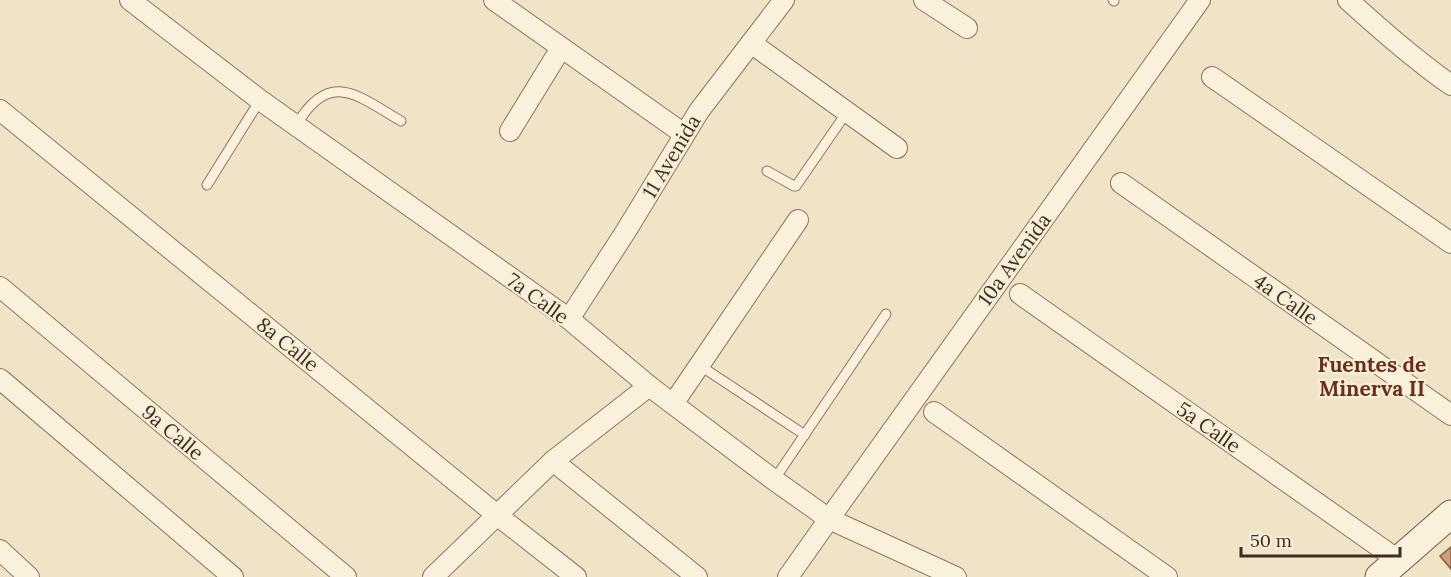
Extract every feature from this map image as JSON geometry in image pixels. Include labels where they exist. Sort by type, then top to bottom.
[{"type":"street","name":"7a Calle","points":[[129,0],[260,100],[569,320],[672,404],[829,519],[956,577]]},
{"type":"street","points":[[494,0],[684,134]]},
{"type":"street","points":[[924,0],[967,28]]},
{"type":"street","name":"10a Avenida","points":[[788,577],[1200,0]]},
{"type":"street","points":[[1348,0],[1420,63],[1451,85]]},
{"type":"street","name":"11 Avenida","points":[[569,320],[684,134],[751,43],[775,3]]},
{"type":"street","points":[[751,43],[897,148]]},
{"type":"street","points":[[510,131],[561,48]]},
{"type":"street","points":[[1212,77],[1451,243]]},
{"type":"street","name":"8a Calle","points":[[0,110],[496,515],[576,577]]},
{"type":"street","name":"4a Calle","points":[[1121,183],[1451,414]]},
{"type":"street","points":[[672,404],[798,220]]},
{"type":"street","name":"9a Calle","points":[[0,287],[346,577]]},
{"type":"street","name":"5a Calle","points":[[1020,294],[1388,569]]},
{"type":"street","points":[[0,379],[233,577]]},
{"type":"street","points":[[433,577],[553,460],[649,386]]},
{"type":"street","points":[[934,412],[1167,577]]},
{"type":"street","points":[[553,460],[697,577]]},
{"type":"street","points":[[1388,569],[1451,514]]},
{"type":"street","points":[[0,550],[29,577]]},
{"type":"lane","points":[[296,126],[304,112],[319,97],[339,91],[359,97],[401,121]]},
{"type":"lane","points":[[207,185],[260,100]]},
{"type":"lane","points":[[768,171],[796,186],[847,112]]},
{"type":"lane","points":[[774,480],[886,314]]},
{"type":"lane","points":[[699,365],[805,435]]},
{"type":"building","points":[[1451,547],[1451,569],[1440,556]]},
{"type":"district","name":"Fuentes de Minerva II","points":[[1372,376]]}]
